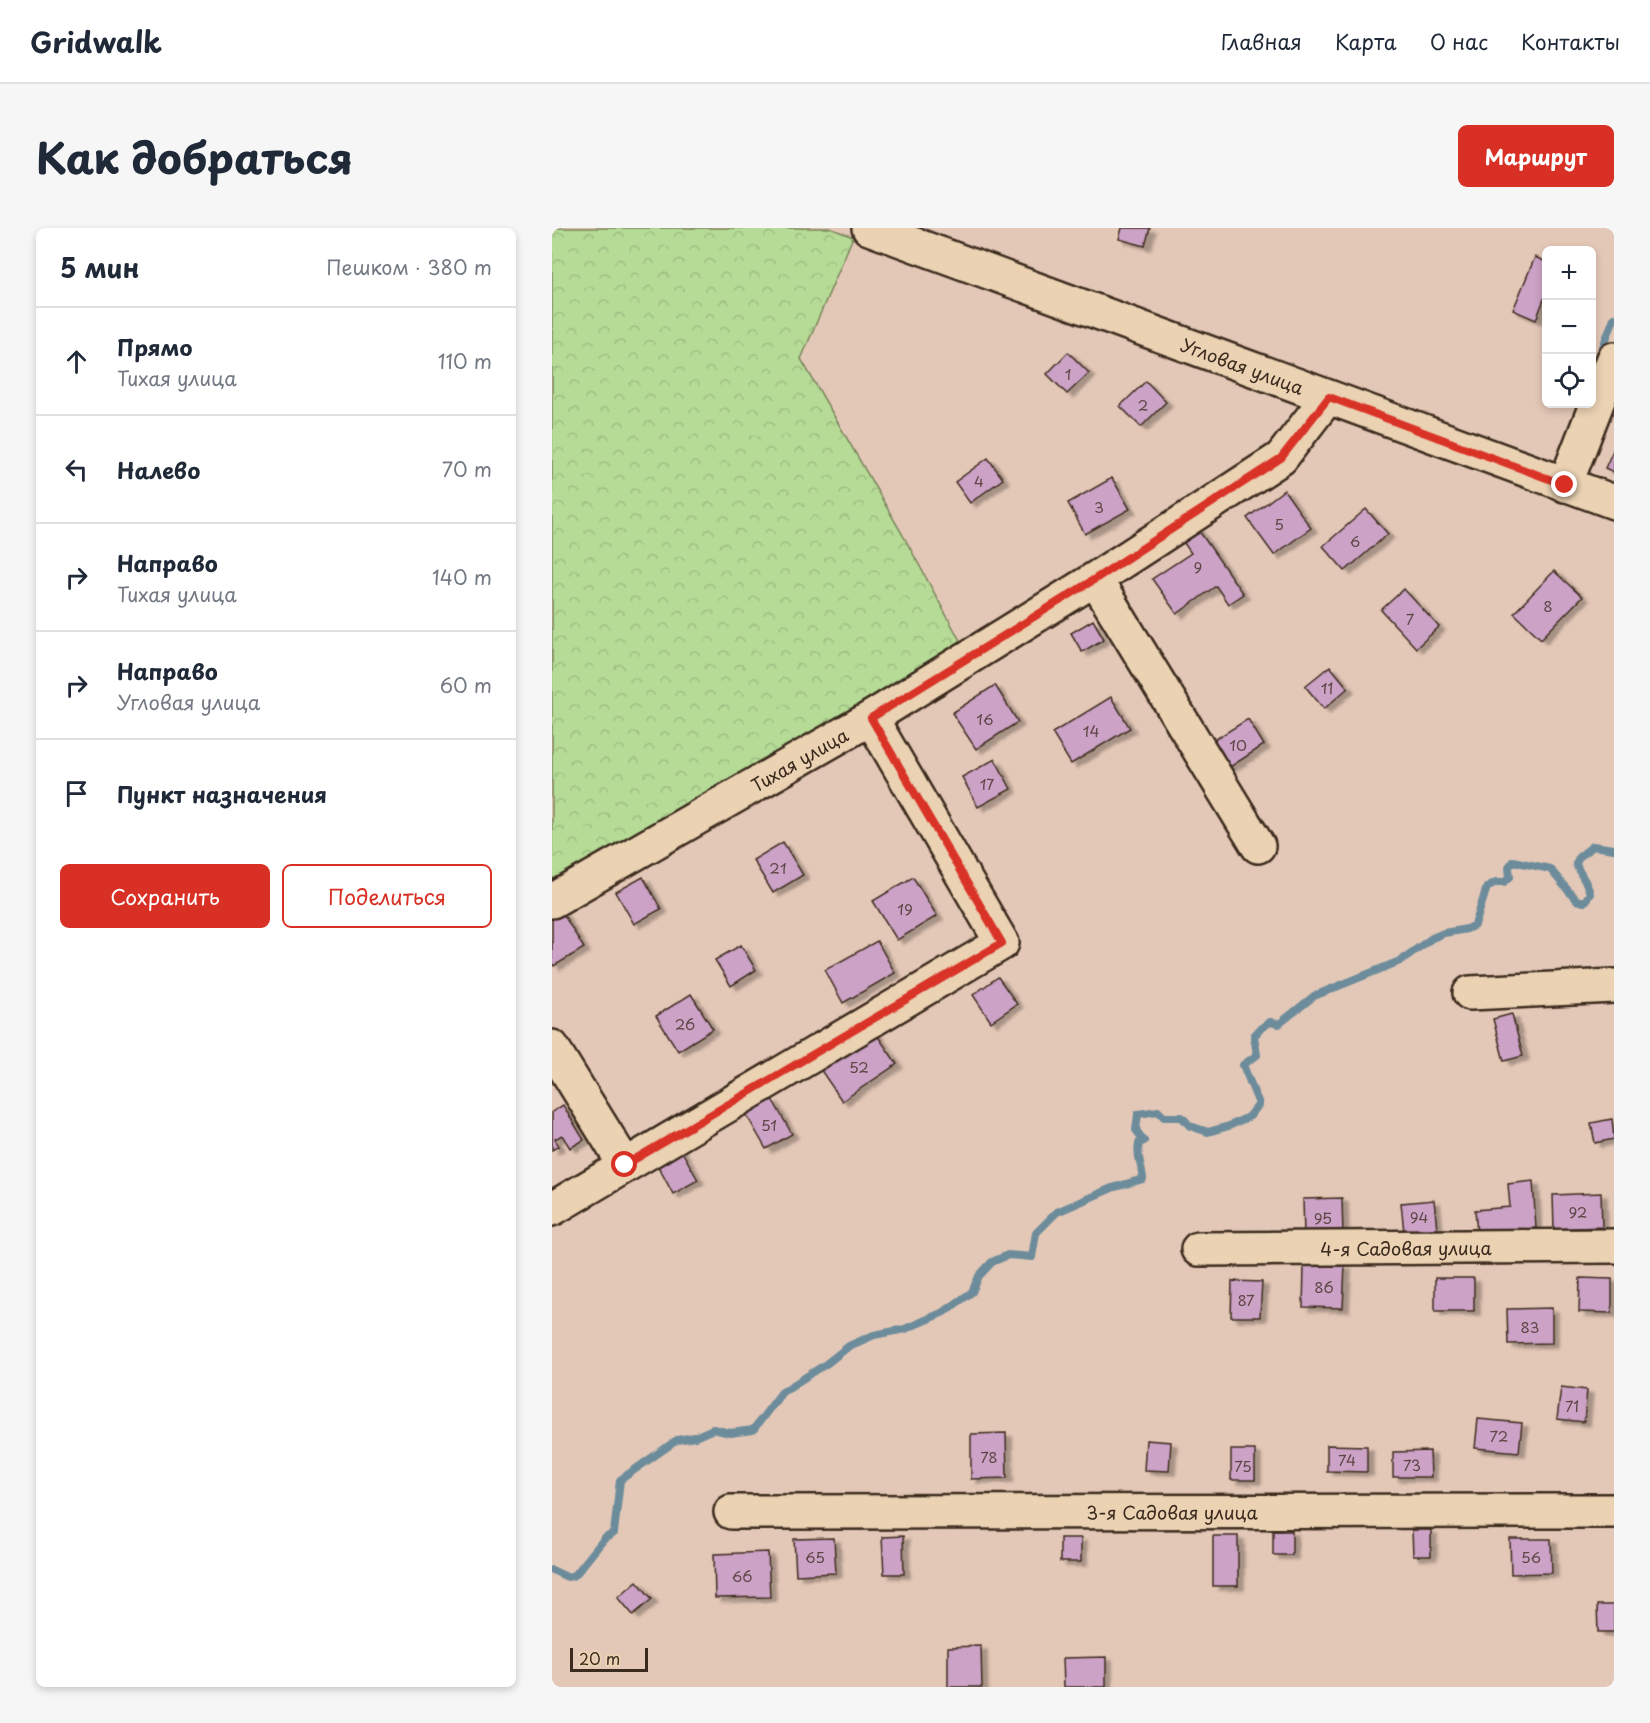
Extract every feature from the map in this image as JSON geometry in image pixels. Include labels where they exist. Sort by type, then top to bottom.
[{"type":"street","name":"Угловая улица","points":[[869,228],[1614,502]]},
{"type":"street","points":[[1565,485],[1614,359]]},
{"type":"street","name":"Тихая улица","points":[[552,901],[871,718],[1095,579],[1281,458],[1329,397]]},
{"type":"street","points":[[1095,579],[1258,846]]},
{"type":"street","points":[[552,1209],[1002,943],[871,718]]},
{"type":"street","points":[[1470,993],[1614,986]]},
{"type":"street","points":[[552,1047],[625,1165]]},
{"type":"street","name":"4-я Садовая улица","points":[[1198,1249],[1614,1246]]},
{"type":"street","name":"3-я Садовая улица","points":[[731,1512],[1614,1511]]},
{"type":"green space","points":[[552,228],[830,228],[853,237],[801,359],[904,537],[963,646],[552,886]]},
{"type":"building","points":[[1122,228],[1150,228],[1145,246],[1119,239]]},
{"type":"building","points":[[1535,257],[1542,260],[1542,304],[1536,320],[1513,310]]},
{"type":"building","points":[[1068,352],[1089,373],[1067,394],[1047,374]]},
{"type":"building","points":[[1146,381],[1166,402],[1141,427],[1120,406]]},
{"type":"building","points":[[1614,448],[1614,472],[1605,468]]},
{"type":"building","points":[[988,458],[1003,479],[970,503],[955,482]]},
{"type":"building","points":[[1112,478],[1130,509],[1085,534],[1068,503]]},
{"type":"building","points":[[1284,490],[1311,528],[1274,555],[1247,518]]},
{"type":"building","points":[[1366,509],[1388,534],[1345,571],[1323,546]]},
{"type":"building","points":[[1195,525],[1243,594],[1228,604],[1216,586],[1177,614],[1152,579],[1191,553],[1179,536]]},
{"type":"building","points":[[1554,571],[1582,597],[1541,639],[1514,613]]},
{"type":"building","points":[[1404,589],[1439,627],[1416,648],[1381,610]]},
{"type":"building","points":[[1093,620],[1104,639],[1082,652],[1071,633]]},
{"type":"building","points":[[1330,666],[1348,688],[1324,709],[1305,686]]},
{"type":"building","points":[[995,685],[1018,722],[976,749],[952,713]]},
{"type":"building","points":[[1111,697],[1130,728],[1071,764],[1052,733]]},
{"type":"building","points":[[1248,719],[1264,745],[1227,769],[1211,742]]},
{"type":"building","points":[[995,759],[1011,789],[978,807],[962,777]]},
{"type":"building","points":[[783,842],[803,875],[773,893],[753,860]]},
{"type":"building","points":[[643,877],[661,909],[634,924],[616,892]]},
{"type":"building","points":[[913,877],[937,916],[897,940],[873,901]]},
{"type":"building","points":[[562,912],[584,948],[554,966],[552,963],[552,918]]},
{"type":"building","points":[[877,941],[895,973],[843,1003],[825,970]]},
{"type":"building","points":[[741,945],[756,970],[731,986],[715,960]]},
{"type":"building","points":[[998,977],[1017,1004],[991,1022],[973,995]]},
{"type":"building","points":[[691,994],[713,1029],[678,1051],[656,1016]]},
{"type":"building","points":[[1512,1014],[1523,1056],[1504,1061],[1493,1019]]},
{"type":"building","points":[[875,1032],[897,1064],[842,1101],[820,1069]]},
{"type":"building","points":[[772,1099],[792,1134],[766,1149],[746,1114]]},
{"type":"building","points":[[563,1105],[584,1140],[570,1148],[562,1135],[555,1139],[559,1146],[552,1150],[552,1112]]},
{"type":"building","points":[[1612,1119],[1614,1139],[1595,1143],[1591,1123]]},
{"type":"building","points":[[680,1148],[698,1180],[673,1194],[656,1162]]},
{"type":"building","points":[[1533,1181],[1536,1228],[1477,1234],[1475,1210],[1510,1207],[1508,1184]]},
{"type":"building","points":[[1601,1193],[1602,1227],[1554,1229],[1553,1195]]},
{"type":"building","points":[[1342,1198],[1343,1235],[1304,1236],[1303,1199]]},
{"type":"building","points":[[1434,1200],[1437,1229],[1404,1232],[1401,1203]]},
{"type":"building","points":[[1304,1265],[1345,1266],[1343,1308],[1303,1307]]},
{"type":"building","points":[[1435,1278],[1474,1278],[1474,1311],[1435,1311]]},
{"type":"building","points":[[1580,1278],[1612,1279],[1612,1313],[1579,1312]]},
{"type":"building","points":[[1232,1281],[1262,1282],[1260,1317],[1231,1317]]},
{"type":"building","points":[[1552,1308],[1552,1343],[1508,1344],[1507,1309]]},
{"type":"building","points":[[1561,1387],[1587,1390],[1584,1422],[1557,1419]]},
{"type":"building","points":[[1478,1419],[1522,1423],[1519,1452],[1475,1448]]},
{"type":"building","points":[[1006,1433],[1007,1478],[971,1479],[971,1434]]},
{"type":"building","points":[[1146,1440],[1171,1442],[1169,1471],[1144,1470]]},
{"type":"building","points":[[1327,1445],[1367,1446],[1367,1472],[1327,1471]]},
{"type":"building","points":[[1231,1450],[1255,1450],[1255,1480],[1231,1480]]},
{"type":"building","points":[[1430,1451],[1431,1477],[1393,1477],[1393,1452]]},
{"type":"building","points":[[1412,1530],[1431,1530],[1431,1556],[1413,1556]]},
{"type":"building","points":[[1273,1531],[1292,1531],[1292,1555],[1273,1555]]},
{"type":"building","points":[[903,1536],[904,1574],[884,1574],[882,1537]]},
{"type":"building","points":[[1213,1536],[1238,1536],[1238,1586],[1213,1586]]},
{"type":"building","points":[[834,1538],[836,1573],[796,1575],[794,1539]]},
{"type":"building","points":[[1060,1538],[1081,1538],[1081,1562],[1060,1562]]},
{"type":"building","points":[[1510,1539],[1551,1539],[1552,1573],[1511,1574]]},
{"type":"building","points":[[768,1552],[770,1597],[715,1598],[714,1554]]},
{"type":"building","points":[[637,1581],[652,1599],[633,1615],[618,1597]]},
{"type":"building","points":[[1597,1605],[1614,1605],[1614,1632],[1598,1632]]},
{"type":"building","points":[[981,1646],[982,1687],[948,1687],[948,1647]]},
{"type":"building","points":[[1106,1657],[1106,1687],[1064,1687],[1063,1658]]},
{"type":"waterway","points":[[1600,355],[1614,318]]},
{"type":"waterway","points":[[552,1570],[567,1577],[575,1575],[604,1539],[614,1533],[620,1480],[677,1440],[695,1437],[713,1429],[730,1433],[753,1430],[782,1392],[826,1364],[849,1346],[874,1335],[905,1329],[944,1312],[972,1292],[979,1276],[992,1262],[1008,1255],[1032,1257],[1036,1233],[1057,1212],[1112,1188],[1143,1179],[1138,1148],[1139,1143],[1144,1141],[1136,1130],[1138,1114],[1158,1111],[1164,1117],[1182,1117],[1190,1126],[1208,1132],[1229,1126],[1250,1116],[1259,1104],[1243,1065],[1257,1055],[1254,1036],[1261,1028],[1270,1022],[1279,1024],[1314,996],[1400,961],[1432,938],[1475,925],[1487,887],[1496,882],[1504,882],[1510,877],[1509,867],[1513,861],[1550,869],[1576,900],[1584,902],[1590,894],[1576,864],[1579,857],[1593,846],[1614,849]]},
{"type":"route","points":[[625,1165],[1002,943],[871,718],[1095,579],[1281,458],[1329,397],[1565,485]]}]
